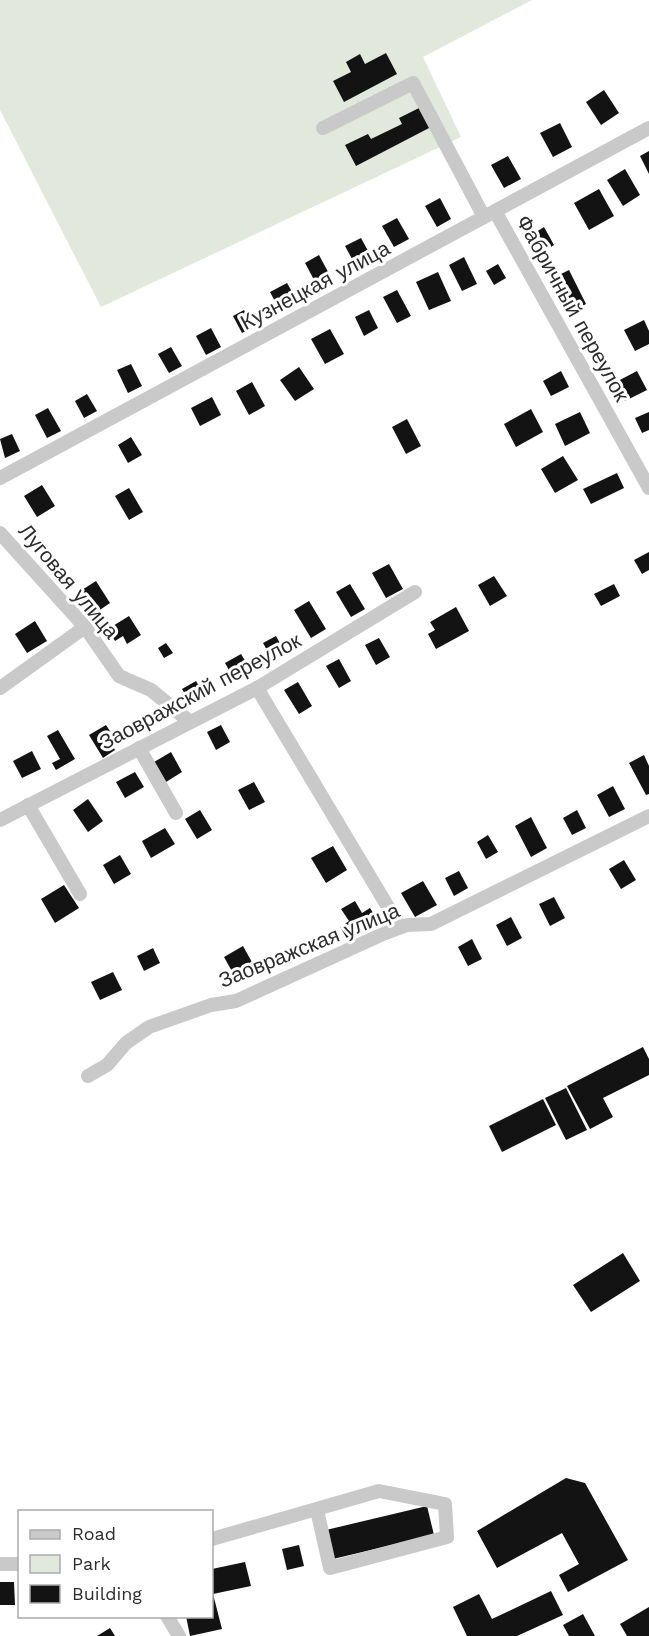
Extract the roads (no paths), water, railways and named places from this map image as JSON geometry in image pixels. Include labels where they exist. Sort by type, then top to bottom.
[{"type":"street","name":"Фабричный переулок","points":[[324,128],[413,83],[649,488]]},
{"type":"street","name":"Кузнецкая улица","points":[[0,478],[649,128]]},
{"type":"street","name":"Луговая улица","points":[[0,533],[86,627],[119,676],[151,690],[190,722]]},
{"type":"street","name":"Заовражский переулок","points":[[0,820],[257,688],[415,592]]},
{"type":"street","points":[[0,688],[86,627]]},
{"type":"street","points":[[257,688],[400,927]]},
{"type":"street","points":[[139,748],[176,813]]},
{"type":"street","points":[[28,805],[80,894]]},
{"type":"street","name":"Заовражская улица","points":[[88,1076],[107,1065],[126,1043],[150,1027],[211,1005],[236,1001],[400,927],[430,924],[649,816]]},
{"type":"street","points":[[213,1539],[379,1491],[445,1504],[447,1538],[330,1568],[317,1510]]},
{"type":"street","points":[[0,1564],[18,1564]]},
{"type":"street","points":[[168,1618],[179,1636]]}]
